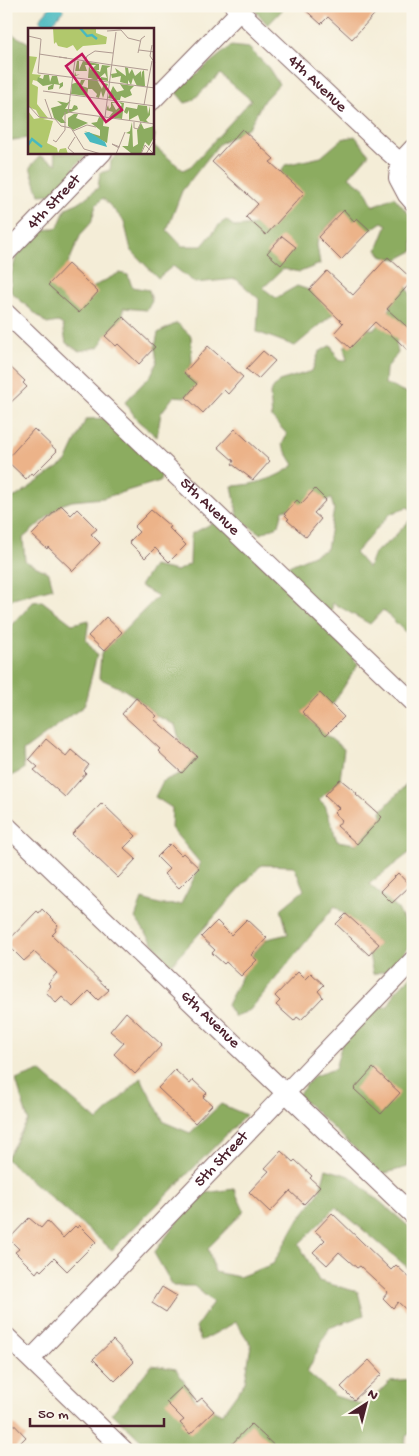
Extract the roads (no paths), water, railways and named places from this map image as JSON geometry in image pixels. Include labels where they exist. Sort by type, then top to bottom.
[{"type":"street","points":[[154,100],[236,9]]},
{"type":"street","name":"4th Avenue","points":[[236,9],[406,165]]},
{"type":"street","points":[[413,148],[398,178],[407,196],[413,202]]},
{"type":"street","name":"4th Street","points":[[6,253],[101,154]]},
{"type":"street","name":"5th Avenue","points":[[6,313],[413,702]]},
{"type":"street","name":"6th Avenue","points":[[6,825],[413,1215]]},
{"type":"street","name":"5th Street","points":[[31,1359],[413,960]]},
{"type":"street","points":[[6,1336],[124,1450]]},
{"type":"water","points":[[51,6],[60,6],[64,10],[48,28],[39,20]]}]
